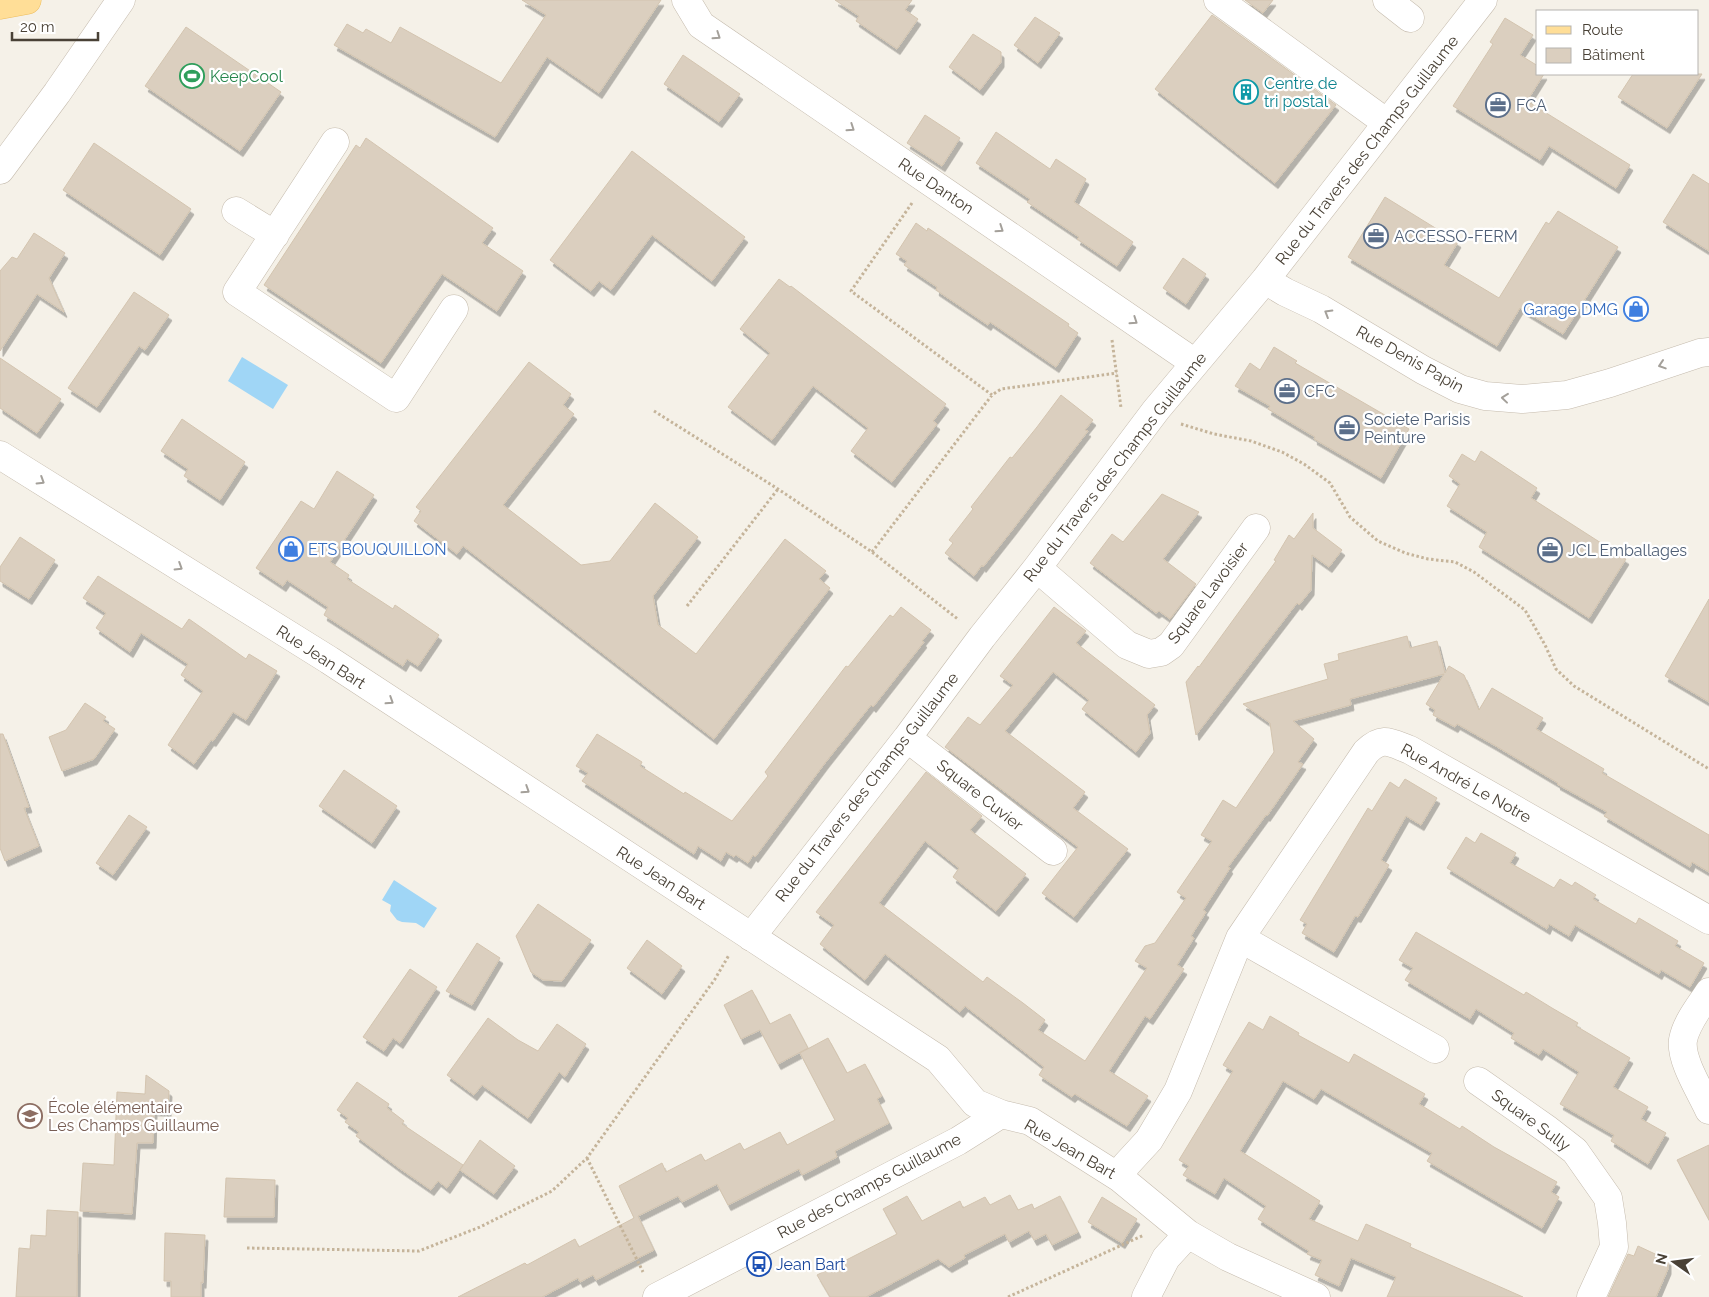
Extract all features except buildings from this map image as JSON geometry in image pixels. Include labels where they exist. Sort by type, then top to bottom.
[{"type":"main road","points":[[0,6],[27,0]]},
{"type":"street","points":[[0,170],[57,93],[121,0]]},
{"type":"street","name":"Rue Danton","points":[[686,0],[701,25],[1195,363]]},
{"type":"street","points":[[1218,0],[1387,123]]},
{"type":"street","points":[[1387,0],[1410,18]]},
{"type":"street","name":"Rue du Travers des Champs Guillaume","points":[[747,935],[907,738],[1156,410],[1265,280],[1483,0]]},
{"type":"street","points":[[335,142],[237,292],[396,398],[454,309]]},
{"type":"street","points":[[236,212],[275,235]]},
{"type":"street","name":"Rue Denis Papin","points":[[1265,280],[1321,309],[1423,370],[1460,389],[1485,396],[1522,399],[1567,395],[1610,383],[1700,353],[1709,352]]},
{"type":"street","name":"Rue Jean Bart","points":[[0,455],[329,660],[938,1059],[975,1103],[1001,1114],[1030,1121],[1120,1178],[1178,1226],[1228,1257],[1316,1297]]},
{"type":"street","name":"Square Lavoisier","points":[[1037,568],[1127,645],[1149,654],[1161,652],[1171,645],[1256,528]]},
{"type":"street","name":"Square Cuvier","points":[[907,738],[1053,851]]},
{"type":"street","name":"Rue André Le Notre","points":[[1120,1178],[1126,1166],[1149,1140],[1178,1091],[1240,938],[1366,752],[1374,744],[1386,741],[1410,750],[1709,920]]},
{"type":"street","points":[[1240,938],[1435,1050]]},
{"type":"street","points":[[1709,992],[1690,1022],[1683,1040],[1684,1057],[1709,1110]]},
{"type":"street","name":"Square Sully","points":[[1478,1081],[1575,1151],[1608,1198],[1614,1246],[1591,1297]]},
{"type":"street","name":"Rue des Champs Guillaume","points":[[657,1297],[958,1141],[1001,1114]]},
{"type":"street","points":[[1146,1297],[1166,1258],[1178,1226]]},
{"type":"path","points":[[928,180],[852,291],[992,395]]},
{"type":"path","points":[[1120,311],[1110,332],[1122,417],[1136,437]]},
{"type":"path","points":[[872,552],[992,395],[1002,389],[1117,373]]},
{"type":"path","points":[[1156,410],[1173,422],[1214,434],[1251,441],[1282,452],[1304,464],[1330,483],[1350,517],[1378,541],[1405,553],[1428,559],[1455,562],[1474,572],[1525,610],[1556,669],[1574,686],[1709,768]]},
{"type":"path","points":[[654,411],[778,489],[872,552],[982,637]]},
{"type":"path","points":[[687,606],[778,489]]},
{"type":"path","points":[[247,1248],[419,1251],[480,1227],[552,1191],[587,1158],[747,935]]},
{"type":"path","points":[[587,1158],[644,1272]]},
{"type":"path","points":[[1008,1297],[1151,1232],[1178,1226]]},
{"type":"water","points":[[242,357],[288,385],[273,409],[228,381]]},
{"type":"water","points":[[394,880],[437,908],[424,928],[416,923],[397,920],[390,911],[391,905],[382,900]]},
{"type":"place","name":"KeepCool","points":[[192,76]]},
{"type":"place","name":"Centre de tri postal","points":[[1246,92]]},
{"type":"place","name":"FCA","points":[[1498,105]]},
{"type":"place","name":"ACCESSO-FERM","points":[[1376,236]]},
{"type":"place","name":"Garage DMG","points":[[1636,309]]},
{"type":"place","name":"CFC","points":[[1287,391]]},
{"type":"place","name":"Societe Parisis Peinture","points":[[1347,428]]},
{"type":"place","name":"ETS BOUQUILLON","points":[[291,549]]},
{"type":"place","name":"JCL Emballages","points":[[1550,550]]},
{"type":"place","name":"École élémentaire Les Champs Guillaume","points":[[30,1116]]},
{"type":"place","name":"Jean Bart","points":[[759,1264]]}]
